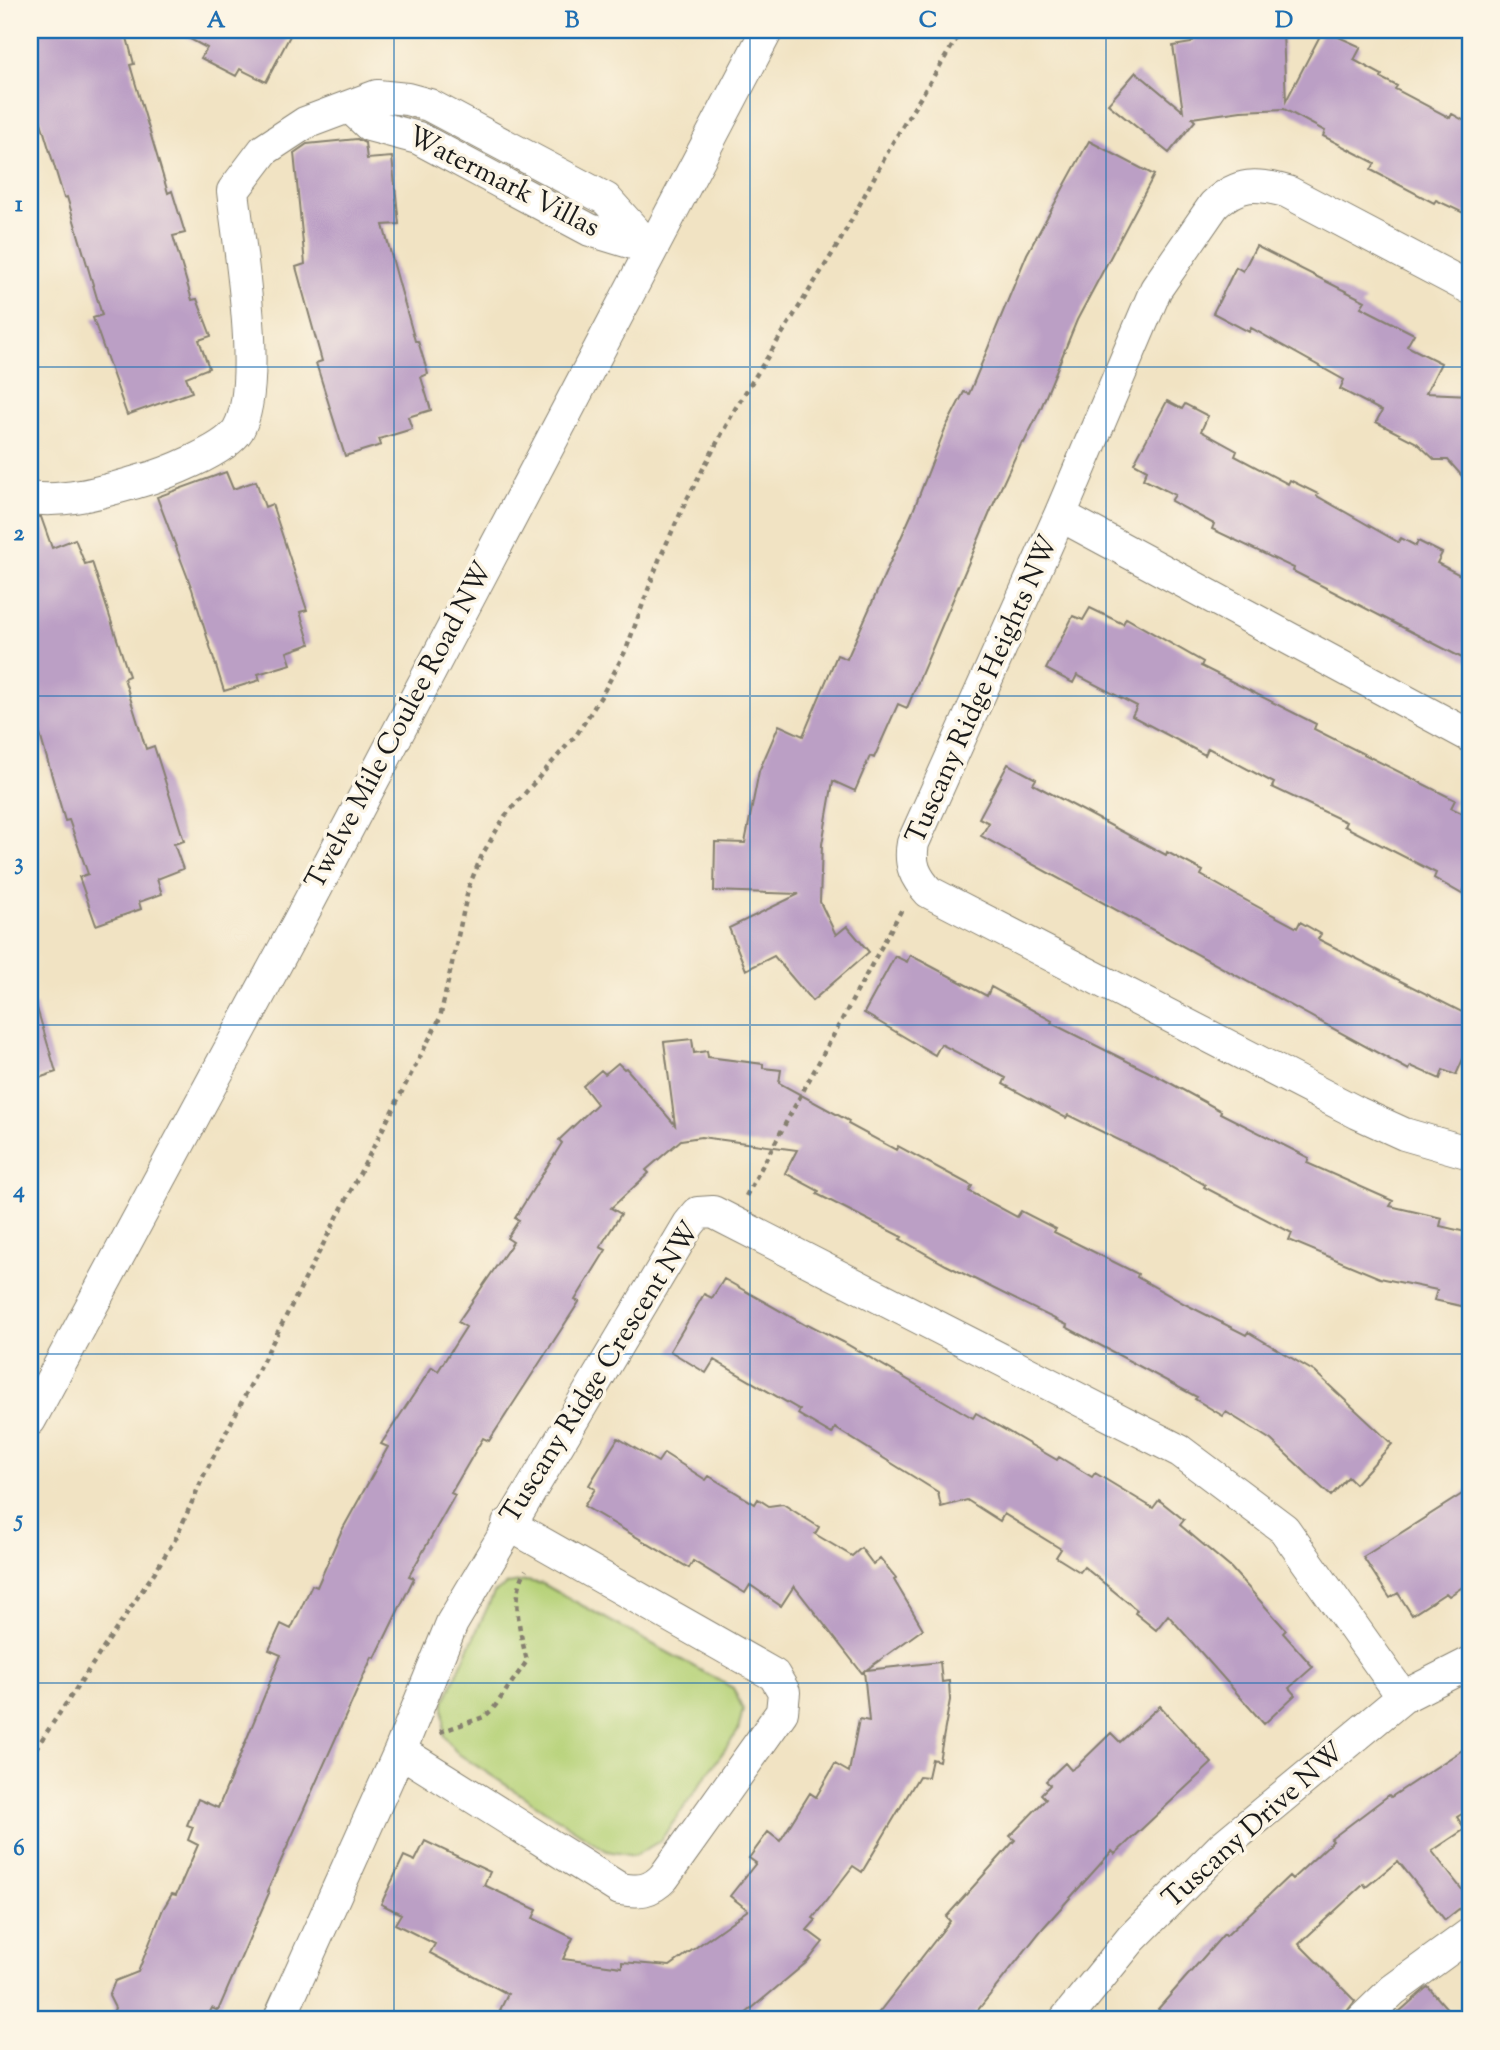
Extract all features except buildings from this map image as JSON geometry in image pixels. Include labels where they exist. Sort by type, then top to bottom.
[{"type":"street","name":"Twelve Mile Coulee Road NW","points":[[30,1420],[292,933],[767,30]]},
{"type":"street","name":"Watermark Villas","points":[[30,498],[50,501],[85,495],[165,474],[213,450],[237,430],[249,384],[250,352],[233,191],[264,150],[305,123],[349,107],[369,125],[400,131],[418,138],[590,230],[650,248]]},
{"type":"street","points":[[1060,515],[1156,289],[1198,227],[1225,195],[1244,185],[1288,192],[1470,288]]},
{"type":"street","name":"Tuscany Ridge Heights NW","points":[[1470,736],[1060,515],[913,842],[911,856],[919,881],[929,892],[1358,1113],[1404,1134],[1470,1153]]},
{"type":"street","name":"Tuscany Ridge Crescent NW","points":[[279,2020],[412,1758],[452,1623],[508,1524],[698,1213],[713,1212],[1180,1451],[1284,1529],[1403,1697]]},
{"type":"street","points":[[412,1758],[620,1889],[639,1892],[654,1888],[664,1877],[782,1712],[784,1692],[774,1675],[508,1524]]},
{"type":"street","name":"Tuscany Drive NW","points":[[1065,2020],[1130,1939],[1223,1846],[1403,1697],[1470,1662]]},
{"type":"street","points":[[1362,2020],[1393,1990],[1470,1934]]},
{"type":"path","points":[[30,1757],[176,1538],[204,1475],[440,1018],[469,886],[482,855],[505,816],[577,734],[602,695],[626,650],[665,547],[735,409],[839,243],[893,142],[962,30]]},
{"type":"path","points":[[732,1222],[919,881]]},
{"type":"path","points":[[412,1758],[440,1732],[484,1717],[494,1709],[527,1661],[520,1626],[518,1583],[541,1543]]},
{"type":"green space","points":[[527,1581],[543,1584],[733,1688],[743,1709],[738,1731],[660,1841],[634,1856],[607,1851],[457,1753],[444,1736],[444,1702],[494,1593],[508,1584]]}]
